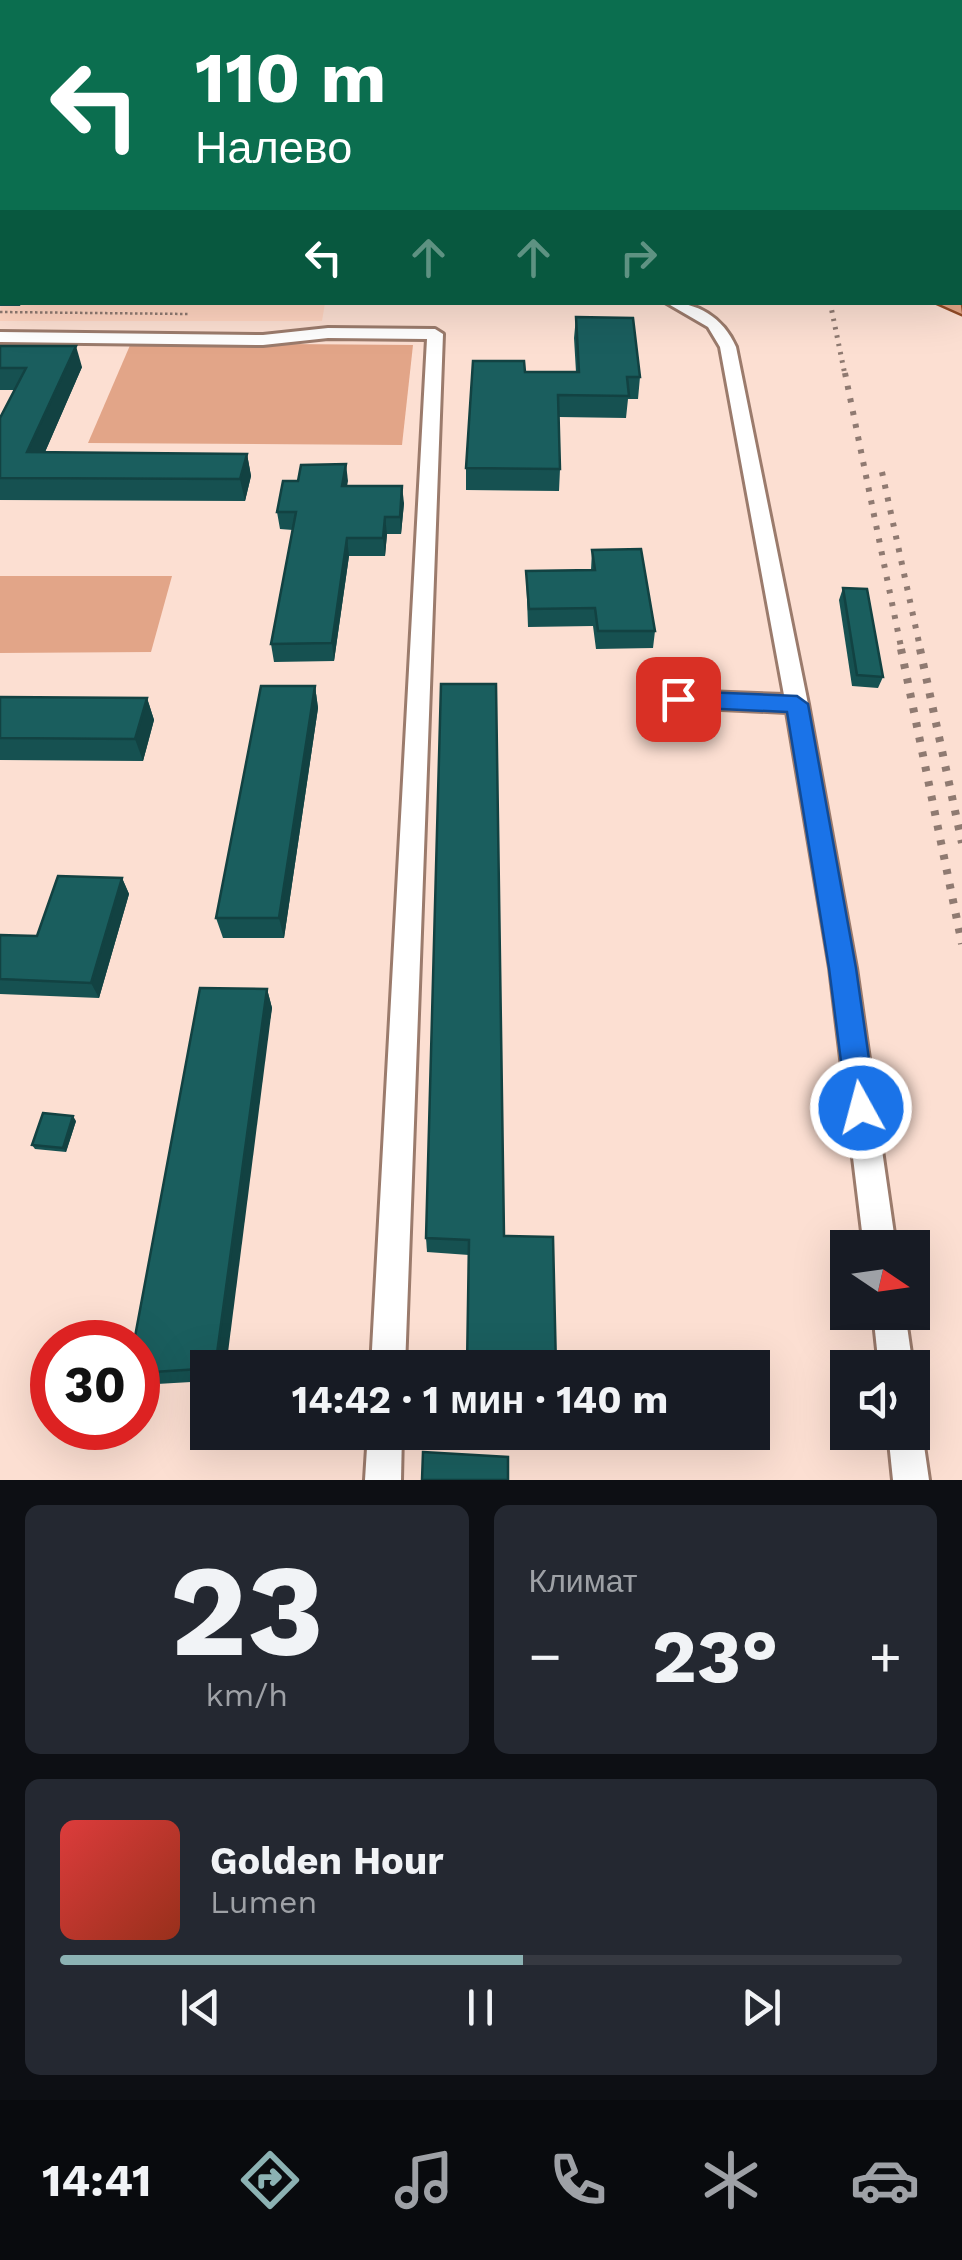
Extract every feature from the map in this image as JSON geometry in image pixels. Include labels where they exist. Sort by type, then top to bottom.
[{"type":"street","points":[[678,305],[722,330],[728,347],[843,968],[878,1230]]},
{"type":"street","points":[[0,337],[262,340],[328,332],[435,334],[389,1350]]},
{"type":"street","points":[[678,699],[797,704]]},
{"type":"street","points":[[383,1480],[384,1450]]},
{"type":"street","points":[[907,1450],[911,1480]]},
{"type":"path","points":[[0,312],[188,314]]},
{"type":"shaded area","points":[[0,305],[325,305],[322,321],[0,321]]},
{"type":"shaded area","points":[[131,343],[413,345],[402,445],[88,443]]},
{"type":"shaded area","points":[[0,576],[172,576],[151,652],[0,653]]},
{"type":"building","points":[[576,317],[633,318],[640,377],[627,377],[629,396],[558,395],[560,469],[466,468],[473,361],[524,361],[525,372],[579,372]]},
{"type":"building","points":[[0,346],[76,346],[27,452],[247,454],[240,479],[0,478],[0,418],[26,368],[0,368]]},
{"type":"building","points":[[346,464],[342,486],[402,486],[400,517],[385,517],[383,538],[347,538],[332,643],[271,644],[296,512],[277,512],[283,481],[298,481],[301,465]]},
{"type":"building","points":[[641,549],[655,631],[598,631],[595,608],[529,609],[526,571],[595,570],[592,550]]},
{"type":"building","points":[[843,588],[867,589],[883,677],[857,675]]},
{"type":"building","points":[[441,684],[496,684],[504,1236],[553,1237],[556,1350],[467,1350],[469,1240],[426,1238]]},
{"type":"building","points":[[261,686],[315,686],[279,918],[216,918]]},
{"type":"building","points":[[0,697],[147,698],[135,739],[0,738]]},
{"type":"building","points":[[58,876],[122,878],[91,983],[0,979],[0,935],[37,936]]},
{"type":"building","points":[[200,988],[267,989],[217,1350],[190,1350],[190,1370],[160,1372],[160,1320],[138,1320]]},
{"type":"building","points":[[43,1113],[73,1116],[63,1148],[32,1145]]},
{"type":"building","points":[[423,1452],[508,1457],[508,1480],[422,1480]]},
{"type":"railway","points":[[831,305],[845,375]]},
{"type":"railway","points":[[845,373],[902,652]]},
{"type":"railway","points":[[882,472],[921,652]]},
{"type":"railway","points":[[901,649],[962,944]]},
{"type":"railway","points":[[920,649],[962,843]]},
{"type":"route","points":[[678,699],[797,704],[843,968],[861,1108]]}]
